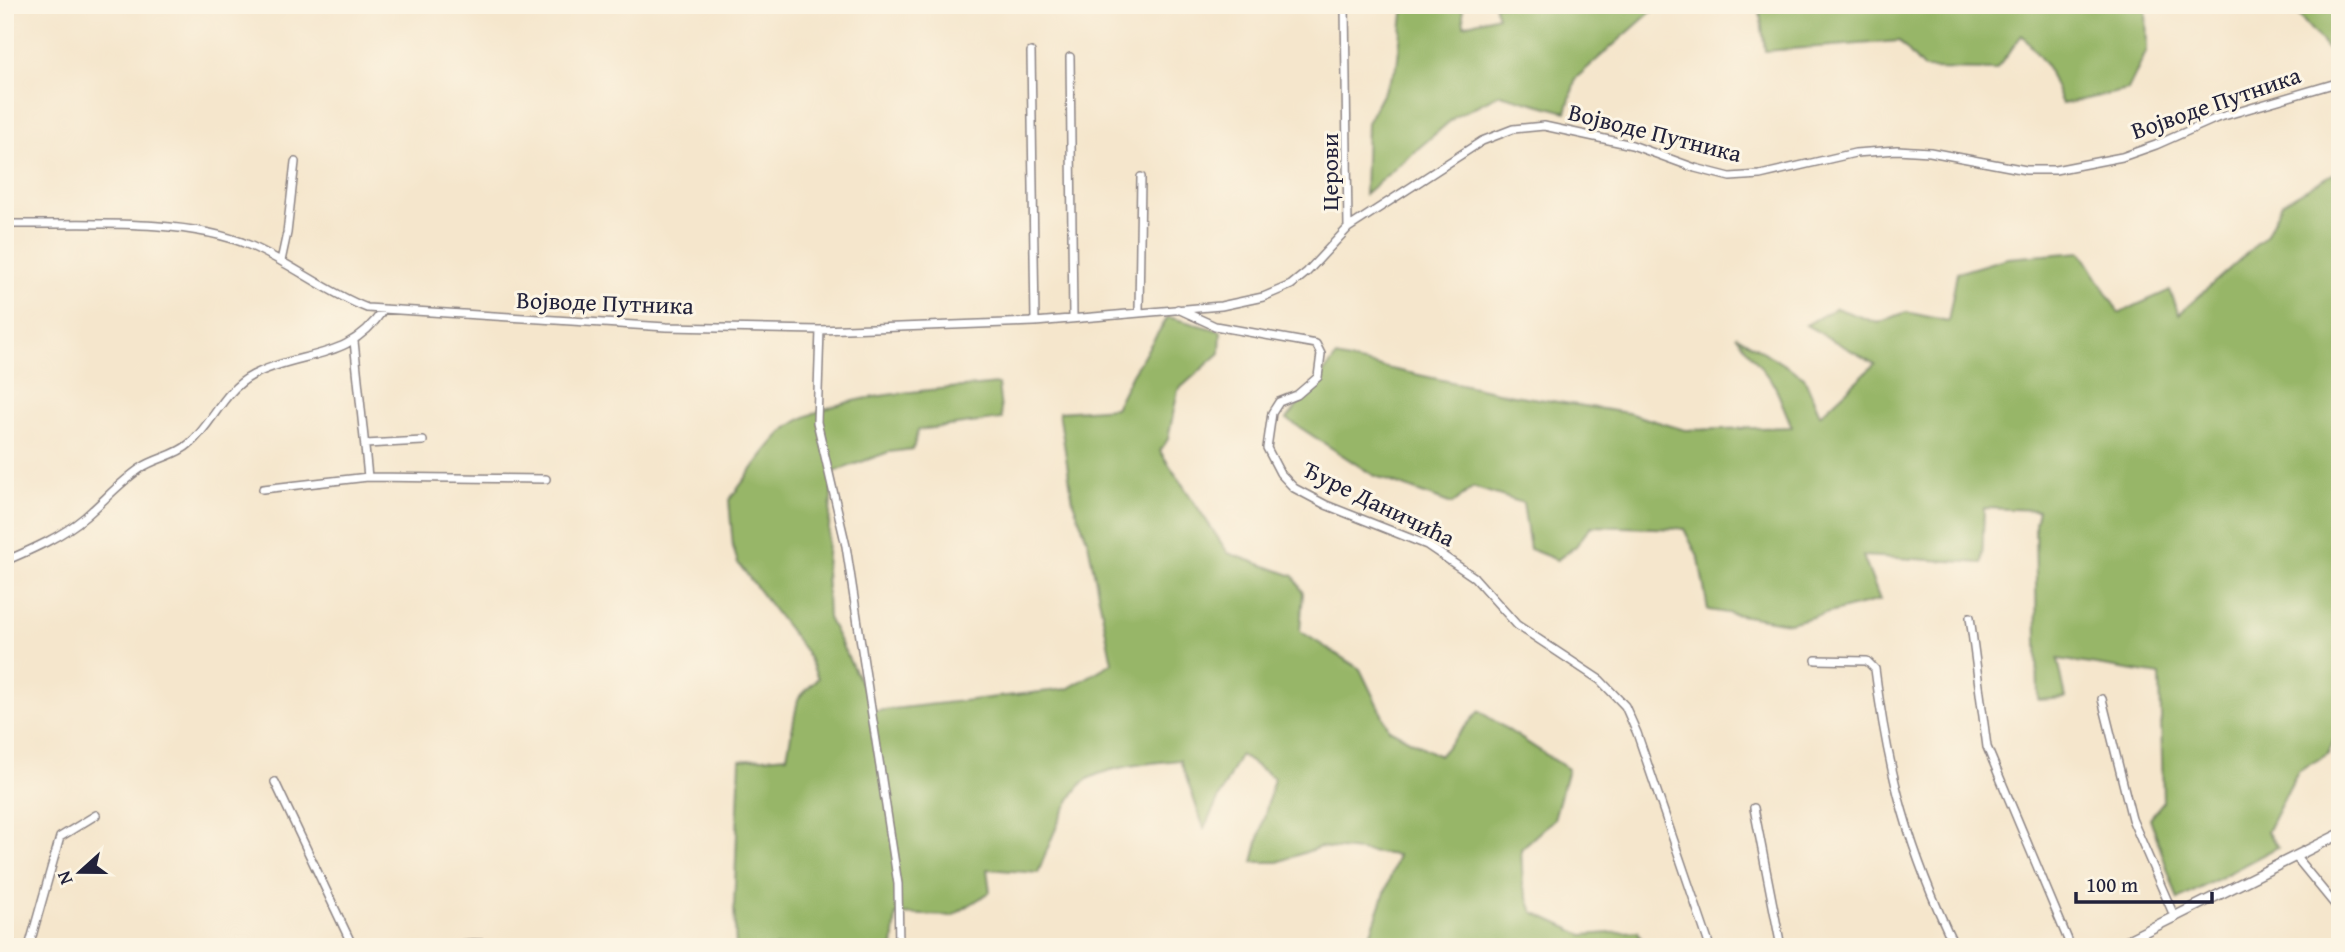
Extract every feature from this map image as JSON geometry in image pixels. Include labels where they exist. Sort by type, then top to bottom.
[{"type":"street","name":"Церови","points":[[1221,306],[1263,297],[1291,285],[1348,228],[1345,5]]},
{"type":"street","points":[[1031,52],[1035,322]]},
{"type":"street","points":[[1070,57],[1073,317]]},
{"type":"street","name":"Војводе Путника","points":[[1348,228],[1482,141],[1513,129],[1544,126],[1632,145],[1695,168],[1730,177],[1760,175],[1855,153],[1897,150],[1930,152],[2025,170],[2055,170],[2122,157],[2227,114],[2340,82]]},
{"type":"street","points":[[281,261],[295,162]]},
{"type":"street","points":[[1139,311],[1141,177]]},
{"type":"street","name":"Војводе Путника","points":[[5,224],[180,228],[211,232],[248,244],[345,299],[367,308],[383,310],[621,326],[820,330],[1035,322],[1221,306]]},
{"type":"street","name":"Ђуре Даничића","points":[[1178,308],[1215,326],[1315,344],[1321,354],[1318,377],[1297,394],[1279,402],[1272,413],[1267,448],[1280,473],[1294,488],[1326,505],[1427,545],[1474,577],[1517,625],[1600,680],[1625,706],[1637,733],[1710,947]]},
{"type":"street","points":[[5,561],[47,542],[82,519],[144,465],[188,445],[230,390],[254,374],[354,341],[370,331],[383,310]]},
{"type":"street","points":[[820,330],[817,422],[846,546],[898,884],[899,947]]},
{"type":"street","points":[[354,341],[368,477]]},
{"type":"street","points":[[365,444],[423,442]]},
{"type":"street","points":[[263,489],[368,477],[546,479]]},
{"type":"street","points":[[1970,617],[1987,747],[2071,947]]},
{"type":"street","points":[[1816,660],[1867,661],[1875,669],[1884,740],[1901,814],[1930,895],[1955,947]]},
{"type":"street","points":[[2102,699],[2132,819],[2175,918]]},
{"type":"street","points":[[275,782],[353,947]]},
{"type":"street","points":[[1754,808],[1781,947]]},
{"type":"street","points":[[29,947],[60,837],[96,815]]},
{"type":"street","points":[[2115,947],[2340,834]]},
{"type":"street","points":[[2295,856],[2340,911]]},
{"type":"street","points":[[438,947],[473,944],[560,947]]},
{"type":"street","points":[[5,945],[16,947]]},
{"type":"green space","points":[[1404,5],[1462,5],[1464,25],[1498,16],[1494,5],[1659,5],[1576,78],[1566,112],[1500,94],[1456,116],[1365,194],[1367,123],[1397,66]]},
{"type":"green space","points":[[1759,5],[2146,5],[2147,50],[2128,90],[2062,104],[2046,65],[2022,35],[1996,70],[1924,69],[1899,41],[1765,51]]},
{"type":"green space","points":[[2285,5],[2340,5],[2340,59],[2336,59],[2296,12]]},
{"type":"green space","points":[[2340,170],[2340,726],[2328,754],[2298,771],[2267,832],[2278,847],[2178,900],[2150,818],[2163,802],[2160,675],[2058,659],[2066,698],[2038,700],[2035,524],[2038,510],[1984,508],[1982,563],[1863,556],[1880,600],[1789,623],[1708,610],[1699,559],[1684,529],[1591,526],[1576,546],[1557,560],[1530,549],[1523,503],[1473,487],[1452,504],[1373,475],[1287,419],[1336,357],[1507,394],[1628,413],[1685,430],[1792,427],[1775,386],[1736,335],[1804,377],[1820,415],[1875,364],[1806,325],[1836,308],[1878,323],[1906,312],[1948,321],[1957,273],[2007,258],[2081,252],[2119,313],[2170,290],[2179,314],[2266,236],[2282,203]]},
{"type":"green space","points":[[1168,317],[1221,331],[1220,353],[1178,390],[1168,439],[1160,451],[1228,553],[1294,576],[1303,593],[1300,631],[1360,669],[1389,729],[1439,756],[1479,711],[1568,769],[1554,819],[1521,849],[1523,885],[1533,912],[1583,935],[1638,931],[1644,947],[1489,947],[1456,941],[1451,947],[1366,947],[1398,855],[1320,847],[1278,862],[1253,862],[1274,778],[1240,755],[1204,828],[1180,760],[1131,766],[1094,776],[1085,781],[1071,798],[1038,873],[987,869],[990,892],[952,916],[896,914],[893,947],[736,947],[734,907],[740,760],[787,756],[798,699],[818,678],[806,652],[738,563],[733,547],[729,500],[782,433],[801,419],[825,409],[884,395],[998,384],[1002,419],[918,430],[913,449],[889,452],[833,472],[826,569],[828,618],[875,711],[1067,689],[1112,663],[1088,542],[1073,502],[1059,412],[1115,408],[1132,374]]}]
